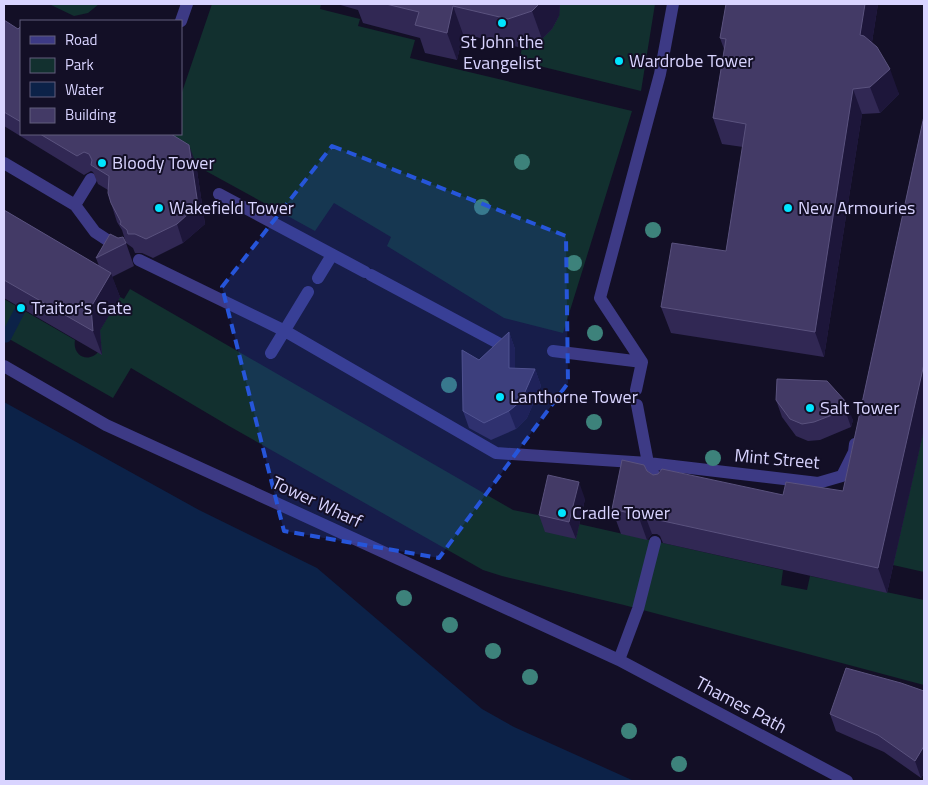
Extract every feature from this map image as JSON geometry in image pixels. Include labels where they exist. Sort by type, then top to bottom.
[{"type":"street","points":[[181,20],[187,4]]},
{"type":"street","points":[[636,390],[642,362],[600,298],[660,74],[673,4]]},
{"type":"street","points":[[4,163],[75,205],[95,232],[128,253]]},
{"type":"street","points":[[75,205],[91,179]]},
{"type":"street","points":[[219,194],[500,344]]},
{"type":"street","points":[[318,278],[332,254]]},
{"type":"street","points":[[139,260],[285,331],[496,453],[648,463]]},
{"type":"street","points":[[271,353],[308,292]]},
{"type":"street","points":[[553,351],[642,362]]},
{"type":"street","name":"Tower Wharf","points":[[4,366],[106,425],[620,660]]},
{"type":"street","points":[[637,405],[648,463],[663,492]]},
{"type":"street","name":"Mint Street","points":[[648,463],[818,483],[842,476],[854,452],[858,433]]},
{"type":"street","points":[[620,660],[638,609],[655,542]]},
{"type":"street","name":"Thames Path","points":[[620,660],[847,781]]},
{"type":"highlighted area","points":[[332,146],[566,236],[568,383],[439,558],[284,531],[222,287]]},
{"type":"green space","points":[[49,4],[99,4],[88,13],[74,16]]},
{"type":"green space","points":[[212,4],[321,4],[320,9],[360,19],[358,26],[415,40],[410,58],[632,111],[563,333],[504,318],[387,246],[391,237],[334,203],[315,231],[164,148],[168,135],[182,135],[182,92]]},
{"type":"green space","points":[[560,4],[655,4],[641,91],[519,61],[523,44],[559,16]]},
{"type":"green space","points":[[130,289],[513,510],[548,517],[575,539],[579,524],[783,570],[781,585],[807,590],[810,576],[924,600],[924,685],[624,605],[483,570],[229,426],[131,368],[113,398],[4,336],[4,299],[75,340],[76,350],[79,354],[91,357],[99,351],[97,335],[120,297],[124,299]]},
{"type":"green space","points":[[924,429],[924,572],[893,565]]},
{"type":"water","points":[[4,402],[199,510],[317,568],[482,709],[514,727],[634,781],[4,781]]},
{"type":"building","points":[[386,4],[539,4],[532,11],[508,19],[453,6],[447,33],[415,25],[419,12]]},
{"type":"building","points":[[726,4],[865,4],[860,35],[877,47],[890,69],[870,87],[853,89],[815,332],[661,307],[672,243],[726,251],[746,124],[713,118],[726,39],[720,38]]},
{"type":"building","points":[[4,20],[18,29],[20,27],[20,121],[4,112]]},
{"type":"building","points":[[924,116],[924,364],[878,568],[654,519],[652,512],[648,509],[643,510],[638,515],[612,509],[622,460],[644,465],[647,471],[653,475],[658,474],[662,469],[783,495],[786,482],[843,491]]},
{"type":"building","points":[[42,135],[173,135],[189,145],[198,205],[177,224],[146,239],[135,234],[128,234],[127,230],[120,224],[121,222],[111,203],[108,193],[109,176],[91,165],[92,160],[89,154],[84,152],[77,156]]},
{"type":"building","points":[[4,210],[111,273],[91,307],[93,331],[4,280]]},
{"type":"building","points":[[110,234],[118,238],[123,237],[126,243],[96,258]]},
{"type":"building","points":[[509,332],[509,368],[535,369],[521,401],[509,411],[484,423],[463,411],[462,350],[479,360]]},
{"type":"building","name":"Salt Tower","points":[[777,379],[827,381],[846,402],[845,410],[814,422],[802,424],[790,419],[776,400]]},
{"type":"building","points":[[548,475],[579,482],[569,522],[539,515]]},
{"type":"building","points":[[846,668],[924,691],[924,746],[915,761],[878,735],[830,714]]},
{"type":"waterway","points":[[6,337],[21,308]]},
{"type":"place","name":"St John the Evangelist","points":[[502,23]]},
{"type":"place","name":"Wardrobe Tower","points":[[619,61]]},
{"type":"place","name":"Bloody Tower","points":[[102,163]]},
{"type":"place","name":"Wakefield Tower","points":[[159,208]]},
{"type":"place","name":"New Armouries","points":[[788,208]]},
{"type":"place","name":"Traitor's Gate","points":[[21,308]]},
{"type":"place","name":"Lanthorne Tower","points":[[500,397]]},
{"type":"place","name":"Salt Tower","points":[[810,408]]},
{"type":"place","name":"Cradle Tower","points":[[562,513]]}]
